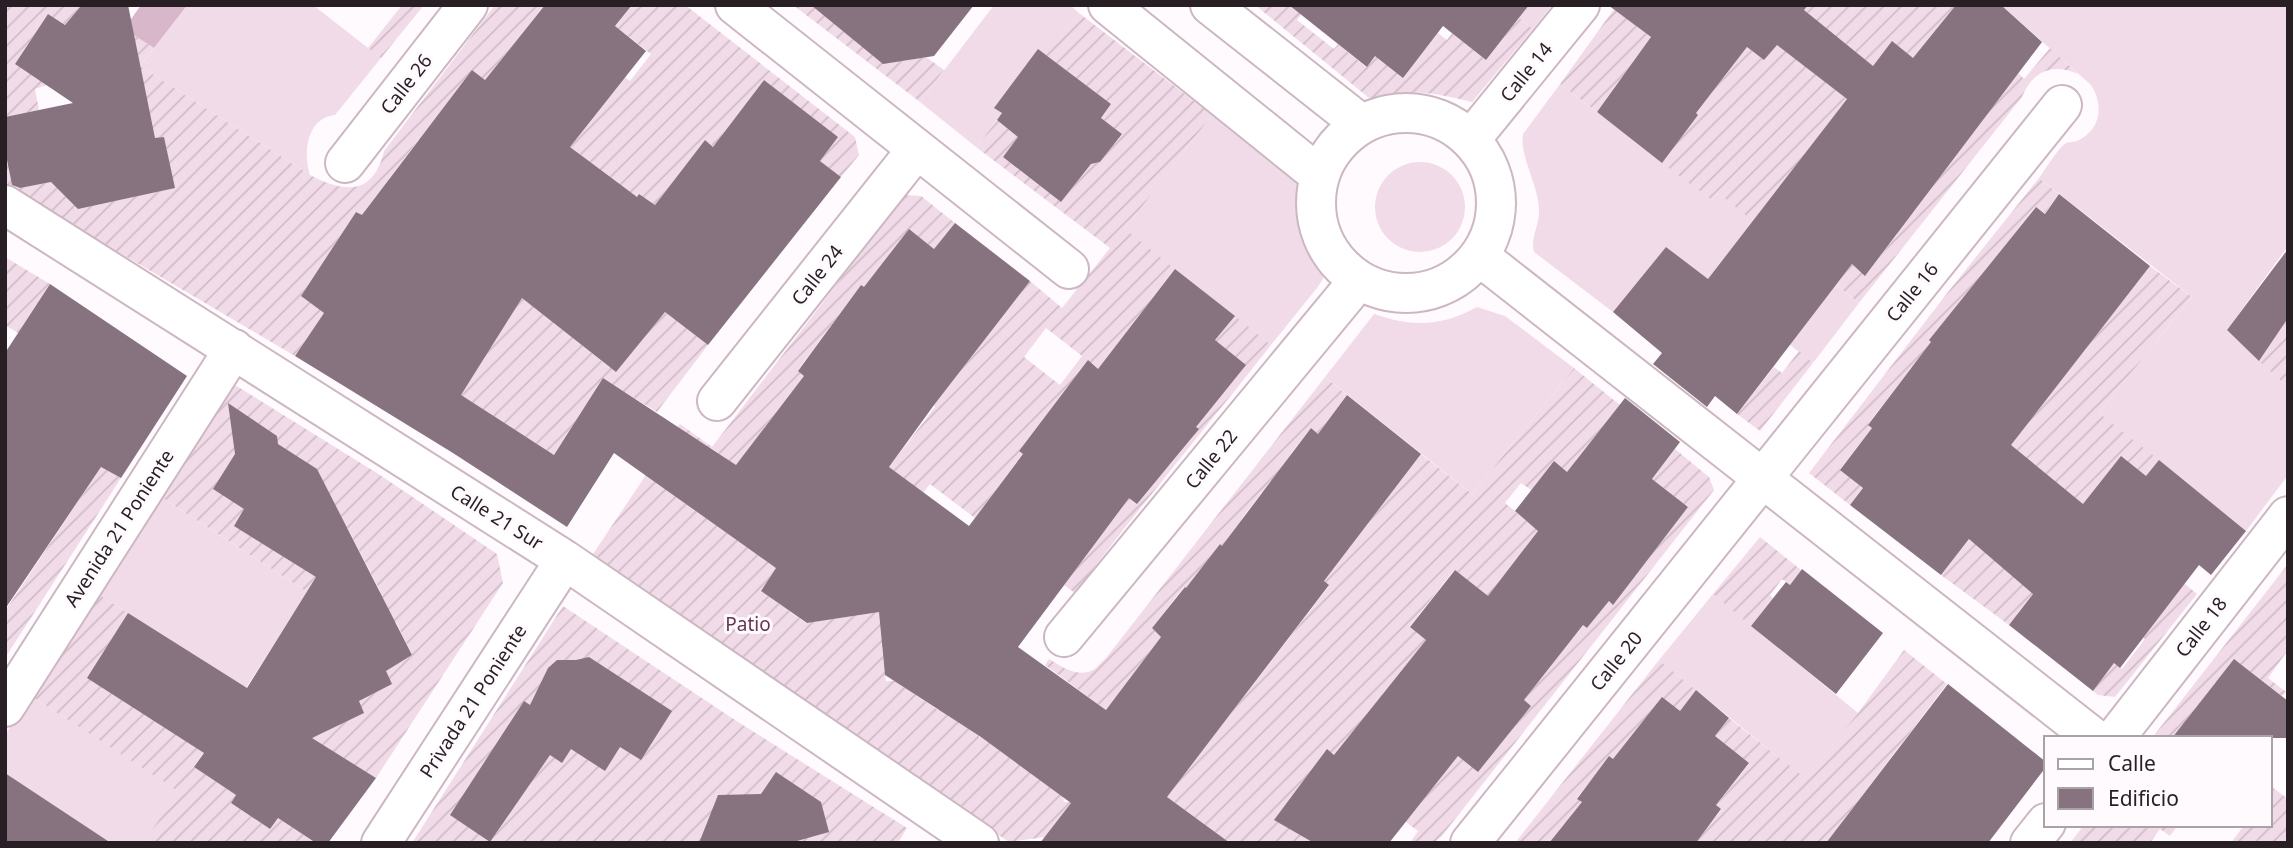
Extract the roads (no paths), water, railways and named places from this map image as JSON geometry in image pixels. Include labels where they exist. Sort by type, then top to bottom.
[{"type":"street","name":"Calle 26","points":[[345,163],[468,5]]},
{"type":"street","points":[[735,5],[1069,269]]},
{"type":"street","points":[[1108,5],[1319,175]]},
{"type":"street","points":[[1210,5],[1361,124]]},
{"type":"street","name":"Calle 14","points":[[1471,139],[1580,5]]},
{"type":"street","name":"Calle 16","points":[[1762,479],[2062,104]]},
{"type":"street","points":[[1418,113],[1446,121],[1471,139],[1486,159],[1494,183],[1496,209],[1491,234],[1479,256],[1460,276],[1436,289],[1410,294],[1383,291],[1358,281],[1336,261],[1320,234],[1315,205],[1319,175],[1329,155],[1343,137],[1361,124],[1389,114],[1418,113]]},
{"type":"street","name":"Calle 24","points":[[717,401],[917,149]]},
{"type":"street","name":"Calle 21 Sur","points":[[5,205],[565,560],[959,837]]},
{"type":"street","points":[[1479,256],[2091,736]]},
{"type":"street","name":"Calle 22","points":[[1064,637],[1358,281]]},
{"type":"street","name":"Avenida 21 Poniente","points":[[5,707],[234,349]]},
{"type":"street","name":"Calle 20","points":[[1470,843],[1762,479]]},
{"type":"street","name":"Calle 18","points":[[2117,736],[2288,516]]},
{"type":"street","name":"Privada 21 Poniente","points":[[381,843],[565,560]]},
{"type":"street","points":[[2030,843],[2044,826]]},
{"type":"park label","name":"Patio","points":[[748,624]]}]
